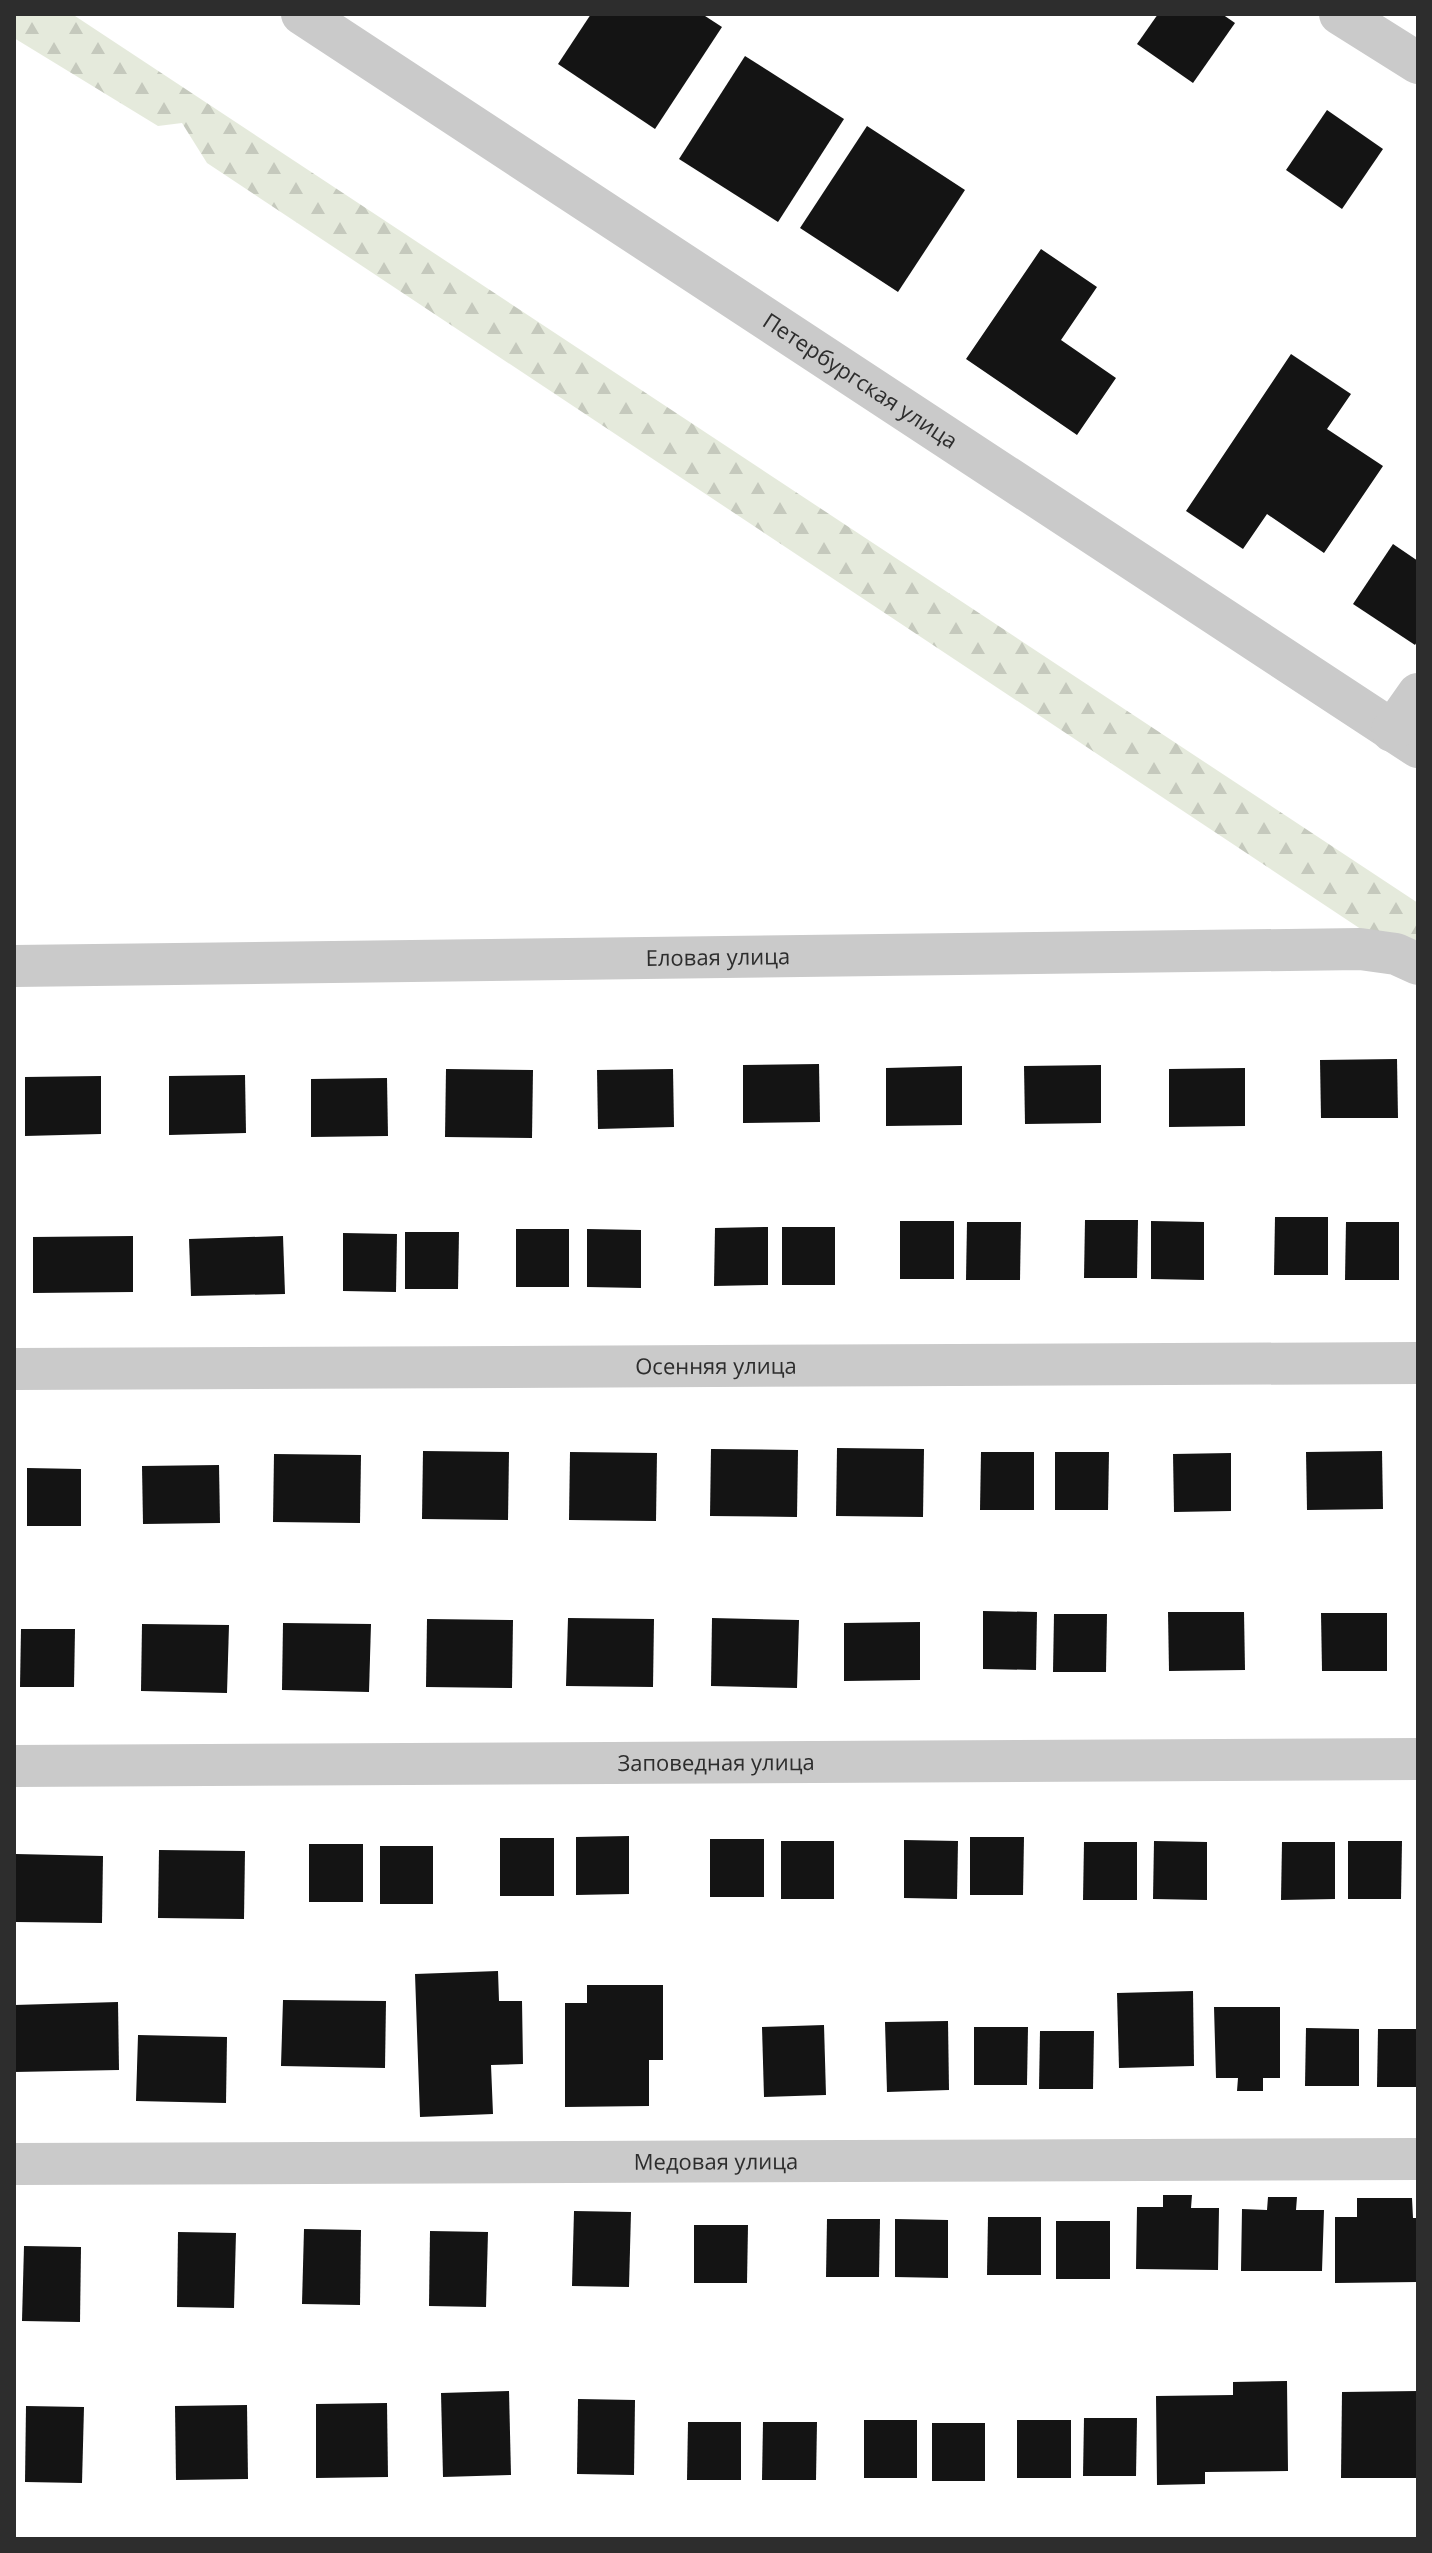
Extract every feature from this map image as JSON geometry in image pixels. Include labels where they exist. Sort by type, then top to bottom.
[{"type":"street","name":"Петербургская улица","points":[[302,14],[1405,739]]},
{"type":"street","points":[[1340,14],[1418,63]]},
{"type":"street","points":[[1405,739],[1418,694]]},
{"type":"street","name":"Еловая улица","points":[[14,966],[1360,949],[1396,954],[1418,964]]},
{"type":"street","name":"Осенняя улица","points":[[14,1369],[1418,1363]]},
{"type":"street","name":"Заповедная улица","points":[[14,1766],[1418,1759]]},
{"type":"street","name":"Медовая улица","points":[[14,2164],[1418,2159]]},
{"type":"green space","points":[[14,14],[72,14],[1418,903],[1418,967],[207,163],[182,123],[158,126],[14,38]]},
{"type":"building","points":[[591,14],[702,14],[722,27],[655,129],[558,64]]},
{"type":"building","points":[[1158,14],[1222,14],[1235,23],[1193,83],[1137,44]]},
{"type":"building","points":[[745,56],[844,119],[778,222],[679,159]]},
{"type":"building","points":[[1327,110],[1383,149],[1342,209],[1286,170]]},
{"type":"building","points":[[867,126],[965,190],[898,292],[800,228]]},
{"type":"building","points":[[1041,249],[1097,287],[1061,340],[1116,378],[1077,435],[966,359]]},
{"type":"building","points":[[1291,354],[1351,394],[1327,429],[1383,466],[1324,553],[1267,514],[1243,549],[1186,511]]},
{"type":"building","points":[[1393,544],[1418,561],[1418,640],[1415,645],[1353,604]]},
{"type":"building","points":[[1397,1059],[1398,1118],[1321,1118],[1320,1060]]},
{"type":"building","points":[[819,1064],[820,1122],[743,1123],[743,1065]]},
{"type":"building","points":[[1101,1065],[1101,1123],[1025,1124],[1024,1066]]},
{"type":"building","points":[[962,1066],[962,1125],[886,1126],[886,1068]]},
{"type":"building","points":[[1245,1068],[1245,1126],[1169,1127],[1169,1069]]},
{"type":"building","points":[[446,1069],[533,1070],[532,1138],[445,1137]]},
{"type":"building","points":[[673,1069],[674,1127],[598,1129],[597,1070]]},
{"type":"building","points":[[245,1075],[246,1133],[169,1135],[169,1076]]},
{"type":"building","points":[[101,1076],[101,1134],[25,1136],[25,1077]]},
{"type":"building","points":[[387,1078],[388,1136],[311,1137],[311,1079]]},
{"type":"building","points":[[1275,1217],[1328,1217],[1328,1275],[1274,1275]]},
{"type":"building","points":[[1085,1220],[1138,1220],[1137,1278],[1084,1278]]},
{"type":"building","points":[[900,1221],[954,1221],[954,1279],[900,1279]]},
{"type":"building","points":[[1151,1221],[1204,1222],[1204,1280],[1151,1279]]},
{"type":"building","points":[[967,1222],[1021,1222],[1020,1280],[966,1280]]},
{"type":"building","points":[[1346,1222],[1399,1222],[1399,1280],[1345,1280]]},
{"type":"building","points":[[768,1227],[768,1285],[714,1286],[715,1228]]},
{"type":"building","points":[[782,1227],[835,1227],[835,1285],[782,1285]]},
{"type":"building","points":[[516,1229],[569,1229],[569,1287],[516,1287]]},
{"type":"building","points":[[587,1229],[641,1230],[641,1288],[587,1287]]},
{"type":"building","points":[[405,1232],[459,1232],[458,1289],[405,1289]]},
{"type":"building","points":[[343,1233],[397,1234],[396,1292],[343,1291]]},
{"type":"building","points":[[133,1236],[133,1292],[33,1293],[33,1237]]},
{"type":"building","points":[[283,1236],[285,1294],[191,1296],[189,1239]]},
{"type":"building","points":[[837,1448],[924,1449],[923,1517],[836,1516]]},
{"type":"building","points":[[711,1449],[798,1450],[797,1517],[710,1516]]},
{"type":"building","points":[[423,1451],[509,1452],[508,1520],[422,1519]]},
{"type":"building","points":[[1382,1451],[1383,1509],[1307,1510],[1306,1452]]},
{"type":"building","points":[[570,1452],[657,1453],[656,1521],[569,1520]]},
{"type":"building","points":[[981,1452],[1034,1452],[1034,1510],[980,1510]]},
{"type":"building","points":[[1055,1452],[1109,1452],[1108,1510],[1055,1510]]},
{"type":"building","points":[[1231,1453],[1231,1511],[1174,1512],[1173,1454]]},
{"type":"building","points":[[274,1454],[361,1455],[360,1523],[273,1522]]},
{"type":"building","points":[[219,1465],[220,1523],[143,1524],[142,1466]]},
{"type":"building","points":[[27,1468],[81,1469],[81,1526],[27,1526]]},
{"type":"building","points":[[983,1611],[1037,1612],[1036,1670],[983,1669]]},
{"type":"building","points":[[1168,1612],[1244,1612],[1245,1670],[1169,1671]]},
{"type":"building","points":[[1321,1613],[1387,1613],[1387,1671],[1322,1671]]},
{"type":"building","points":[[1054,1614],[1107,1614],[1106,1672],[1053,1672]]},
{"type":"building","points":[[568,1618],[654,1619],[653,1687],[566,1686]]},
{"type":"building","points":[[712,1618],[799,1620],[797,1688],[711,1686]]},
{"type":"building","points":[[427,1619],[513,1620],[512,1688],[426,1687]]},
{"type":"building","points":[[920,1622],[920,1680],[844,1681],[844,1623]]},
{"type":"building","points":[[283,1623],[371,1624],[369,1692],[282,1690]]},
{"type":"building","points":[[142,1624],[229,1625],[227,1693],[141,1691]]},
{"type":"building","points":[[21,1629],[75,1629],[74,1687],[20,1687]]},
{"type":"building","points":[[629,1836],[629,1894],[576,1895],[576,1837]]},
{"type":"building","points":[[970,1837],[1024,1837],[1023,1895],[970,1895]]},
{"type":"building","points":[[500,1838],[554,1838],[554,1896],[500,1896]]},
{"type":"building","points":[[710,1839],[764,1839],[764,1897],[710,1897]]},
{"type":"building","points":[[904,1840],[958,1841],[957,1899],[904,1898]]},
{"type":"building","points":[[781,1841],[834,1841],[834,1899],[781,1899]]},
{"type":"building","points":[[1154,1841],[1207,1842],[1207,1900],[1153,1899]]},
{"type":"building","points":[[1348,1841],[1402,1841],[1401,1899],[1348,1899]]},
{"type":"building","points":[[1084,1842],[1137,1842],[1137,1900],[1083,1900]]},
{"type":"building","points":[[1282,1842],[1335,1842],[1335,1899],[1281,1900]]},
{"type":"building","points":[[309,1844],[363,1844],[363,1902],[309,1902]]},
{"type":"building","points":[[380,1846],[433,1846],[433,1904],[380,1904]]},
{"type":"building","points":[[159,1850],[245,1851],[244,1919],[158,1918]]},
{"type":"building","points":[[16,1854],[103,1856],[102,1923],[15,1922]]},
{"type":"building","points":[[498,1971],[499,2001],[522,2001],[523,2064],[491,2065],[493,2114],[420,2117],[415,1974]]},
{"type":"building","points":[[587,1985],[663,1985],[663,2060],[649,2060],[649,2106],[565,2107],[565,2003],[587,2003]]},
{"type":"building","points":[[1193,1991],[1194,2066],[1119,2068],[1117,1993]]},
{"type":"building","points":[[283,2000],[386,2001],[385,2068],[281,2066]]},
{"type":"building","points":[[118,2002],[119,2070],[14,2072],[14,2005]]},
{"type":"building","points":[[1214,2007],[1280,2007],[1280,2078],[1263,2078],[1263,2091],[1237,2091],[1238,2078],[1216,2078]]},
{"type":"building","points":[[948,2021],[949,2090],[887,2092],[885,2022]]},
{"type":"building","points":[[824,2025],[826,2095],[764,2097],[762,2027]]},
{"type":"building","points":[[974,2027],[1028,2027],[1027,2085],[974,2085]]},
{"type":"building","points":[[1306,2028],[1359,2029],[1359,2086],[1305,2086]]},
{"type":"building","points":[[1378,2029],[1418,2029],[1418,2087],[1377,2087]]},
{"type":"building","points":[[1040,2031],[1094,2031],[1093,2089],[1039,2089]]},
{"type":"building","points":[[138,2035],[227,2037],[226,2103],[136,2101]]},
{"type":"building","points":[[1163,2195],[1192,2195],[1191,2208],[1219,2208],[1218,2270],[1136,2269],[1137,2207],[1163,2207]]},
{"type":"building","points":[[1268,2197],[1297,2197],[1296,2210],[1324,2210],[1322,2271],[1241,2271],[1242,2209],[1267,2210]]},
{"type":"building","points":[[1357,2198],[1412,2198],[1413,2218],[1418,2218],[1418,2282],[1335,2283],[1335,2217],[1357,2217]]},
{"type":"building","points":[[574,2211],[631,2212],[629,2287],[572,2286]]},
{"type":"building","points":[[988,2217],[1041,2217],[1041,2275],[987,2275]]},
{"type":"building","points":[[827,2219],[880,2219],[879,2277],[826,2277]]},
{"type":"building","points":[[895,2219],[948,2220],[948,2278],[895,2277]]},
{"type":"building","points":[[1056,2221],[1110,2221],[1110,2279],[1056,2279]]},
{"type":"building","points":[[694,2225],[748,2225],[747,2283],[694,2283]]},
{"type":"building","points":[[304,2229],[361,2230],[360,2305],[302,2304]]},
{"type":"building","points":[[430,2231],[488,2232],[486,2307],[429,2306]]},
{"type":"building","points":[[178,2232],[236,2233],[234,2308],[177,2307]]},
{"type":"building","points":[[24,2246],[81,2247],[80,2322],[22,2321]]},
{"type":"building","points":[[1287,2381],[1288,2471],[1205,2472],[1205,2484],[1157,2485],[1156,2396],[1233,2395],[1233,2382]]},
{"type":"building","points":[[509,2391],[511,2475],[443,2477],[441,2393]]},
{"type":"building","points":[[1418,2391],[1418,2478],[1341,2478],[1342,2392]]},
{"type":"building","points":[[578,2399],[635,2400],[634,2475],[577,2474]]},
{"type":"building","points":[[387,2403],[388,2477],[316,2478],[316,2404]]},
{"type":"building","points":[[247,2405],[248,2479],[176,2480],[175,2406]]},
{"type":"building","points":[[26,2406],[84,2407],[82,2483],[25,2482]]},
{"type":"building","points":[[1084,2418],[1137,2418],[1136,2476],[1083,2476]]},
{"type":"building","points":[[864,2420],[917,2420],[917,2478],[864,2478]]},
{"type":"building","points":[[1017,2420],[1071,2420],[1071,2478],[1017,2478]]},
{"type":"building","points":[[688,2422],[741,2422],[741,2480],[687,2480]]},
{"type":"building","points":[[763,2422],[817,2422],[816,2480],[762,2480]]},
{"type":"building","points":[[932,2423],[985,2423],[985,2481],[932,2481]]}]
